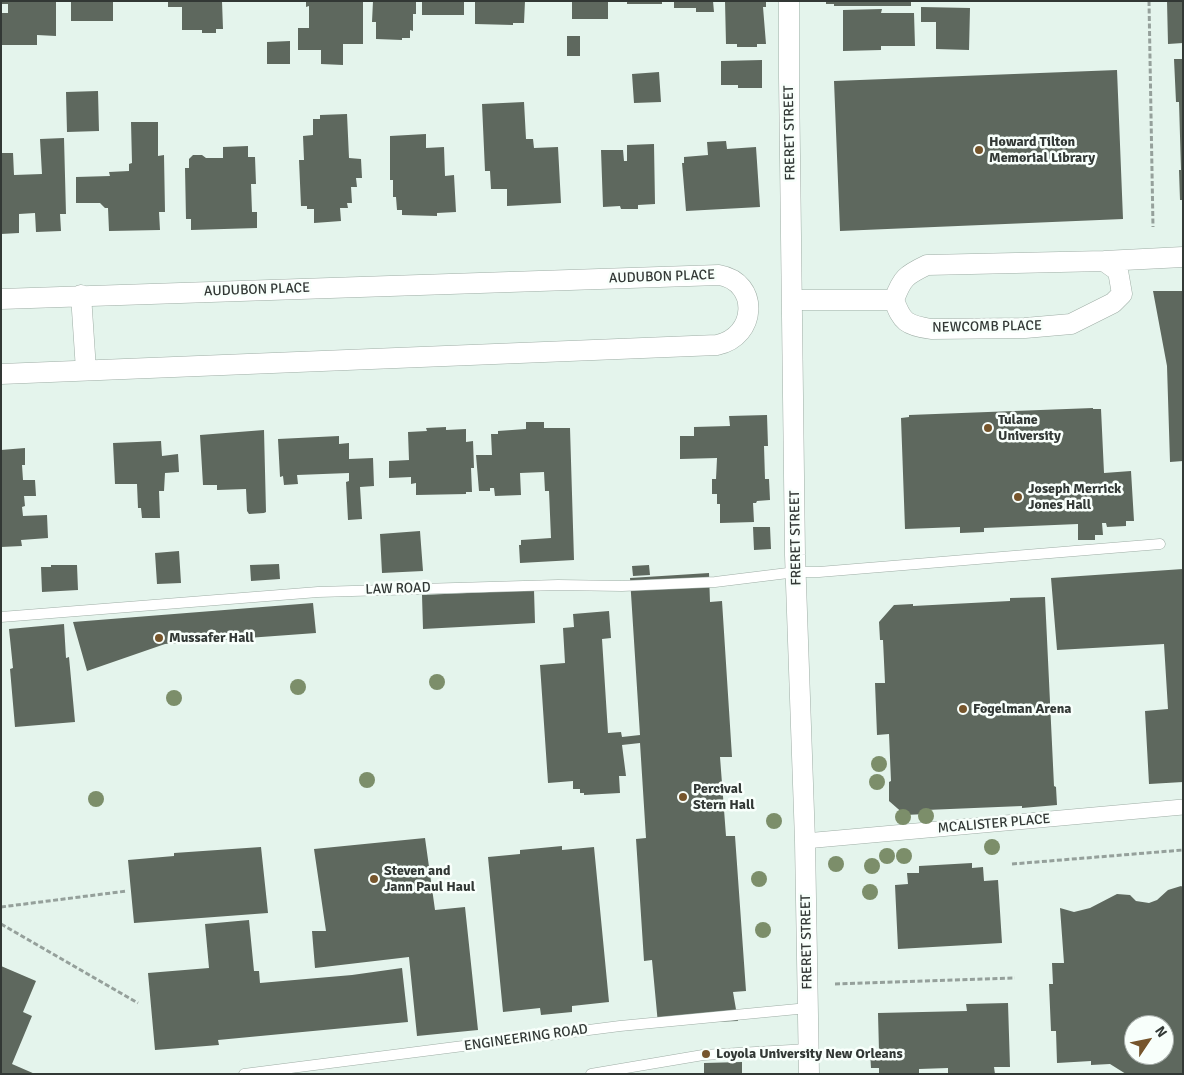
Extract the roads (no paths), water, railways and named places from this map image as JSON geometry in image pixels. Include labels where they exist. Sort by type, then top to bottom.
[{"type":"street","name":"FRERET STREET","points":[[789,1],[796,572],[806,842],[809,1074]]},
{"type":"street","points":[[792,300],[894,300],[900,284],[910,273],[927,265],[1104,261],[1183,257]]},
{"type":"street","name":"NEWCOMB PLACE","points":[[894,300],[900,317],[916,327],[930,329],[1025,328],[1071,324],[1113,303],[1122,294],[1118,271],[1104,261]]},
{"type":"street","name":"AUDUBON PLACE","points":[[1,299],[720,275],[731,279],[740,287],[746,297],[748,309],[747,321],[741,332],[732,340],[717,345],[1,374]]},
{"type":"street","points":[[81,296],[86,370]]},
{"type":"street","name":"MCALISTER PLACE","points":[[806,842],[1183,807]]},
{"type":"lane","name":"LAW ROAD","points":[[1,617],[318,592],[558,585],[622,586],[705,582],[796,572],[819,572],[1160,544]]},
{"type":"lane","name":"ENGINEERING ROAD","points":[[244,1074],[620,1026],[808,1008]]},
{"type":"lane","points":[[591,1074],[703,1055],[809,1049]]},
{"type":"place","name":"Howard Tilton Memorial Library","points":[[979,150]]},
{"type":"place","name":"Tulane University","points":[[988,428]]},
{"type":"place","name":"Joseph Merrick Jones Hall","points":[[1018,497]]},
{"type":"place","name":"Mussafer Hall","points":[[159,638]]},
{"type":"place","name":"Fogelman Arena","points":[[963,709]]},
{"type":"place","name":"Percival Stern Hall","points":[[683,797]]},
{"type":"place","name":"Steven and Jann Paul Haul","points":[[374,879]]},
{"type":"place","name":"Loyola University New Orleans","points":[[706,1054]]}]
